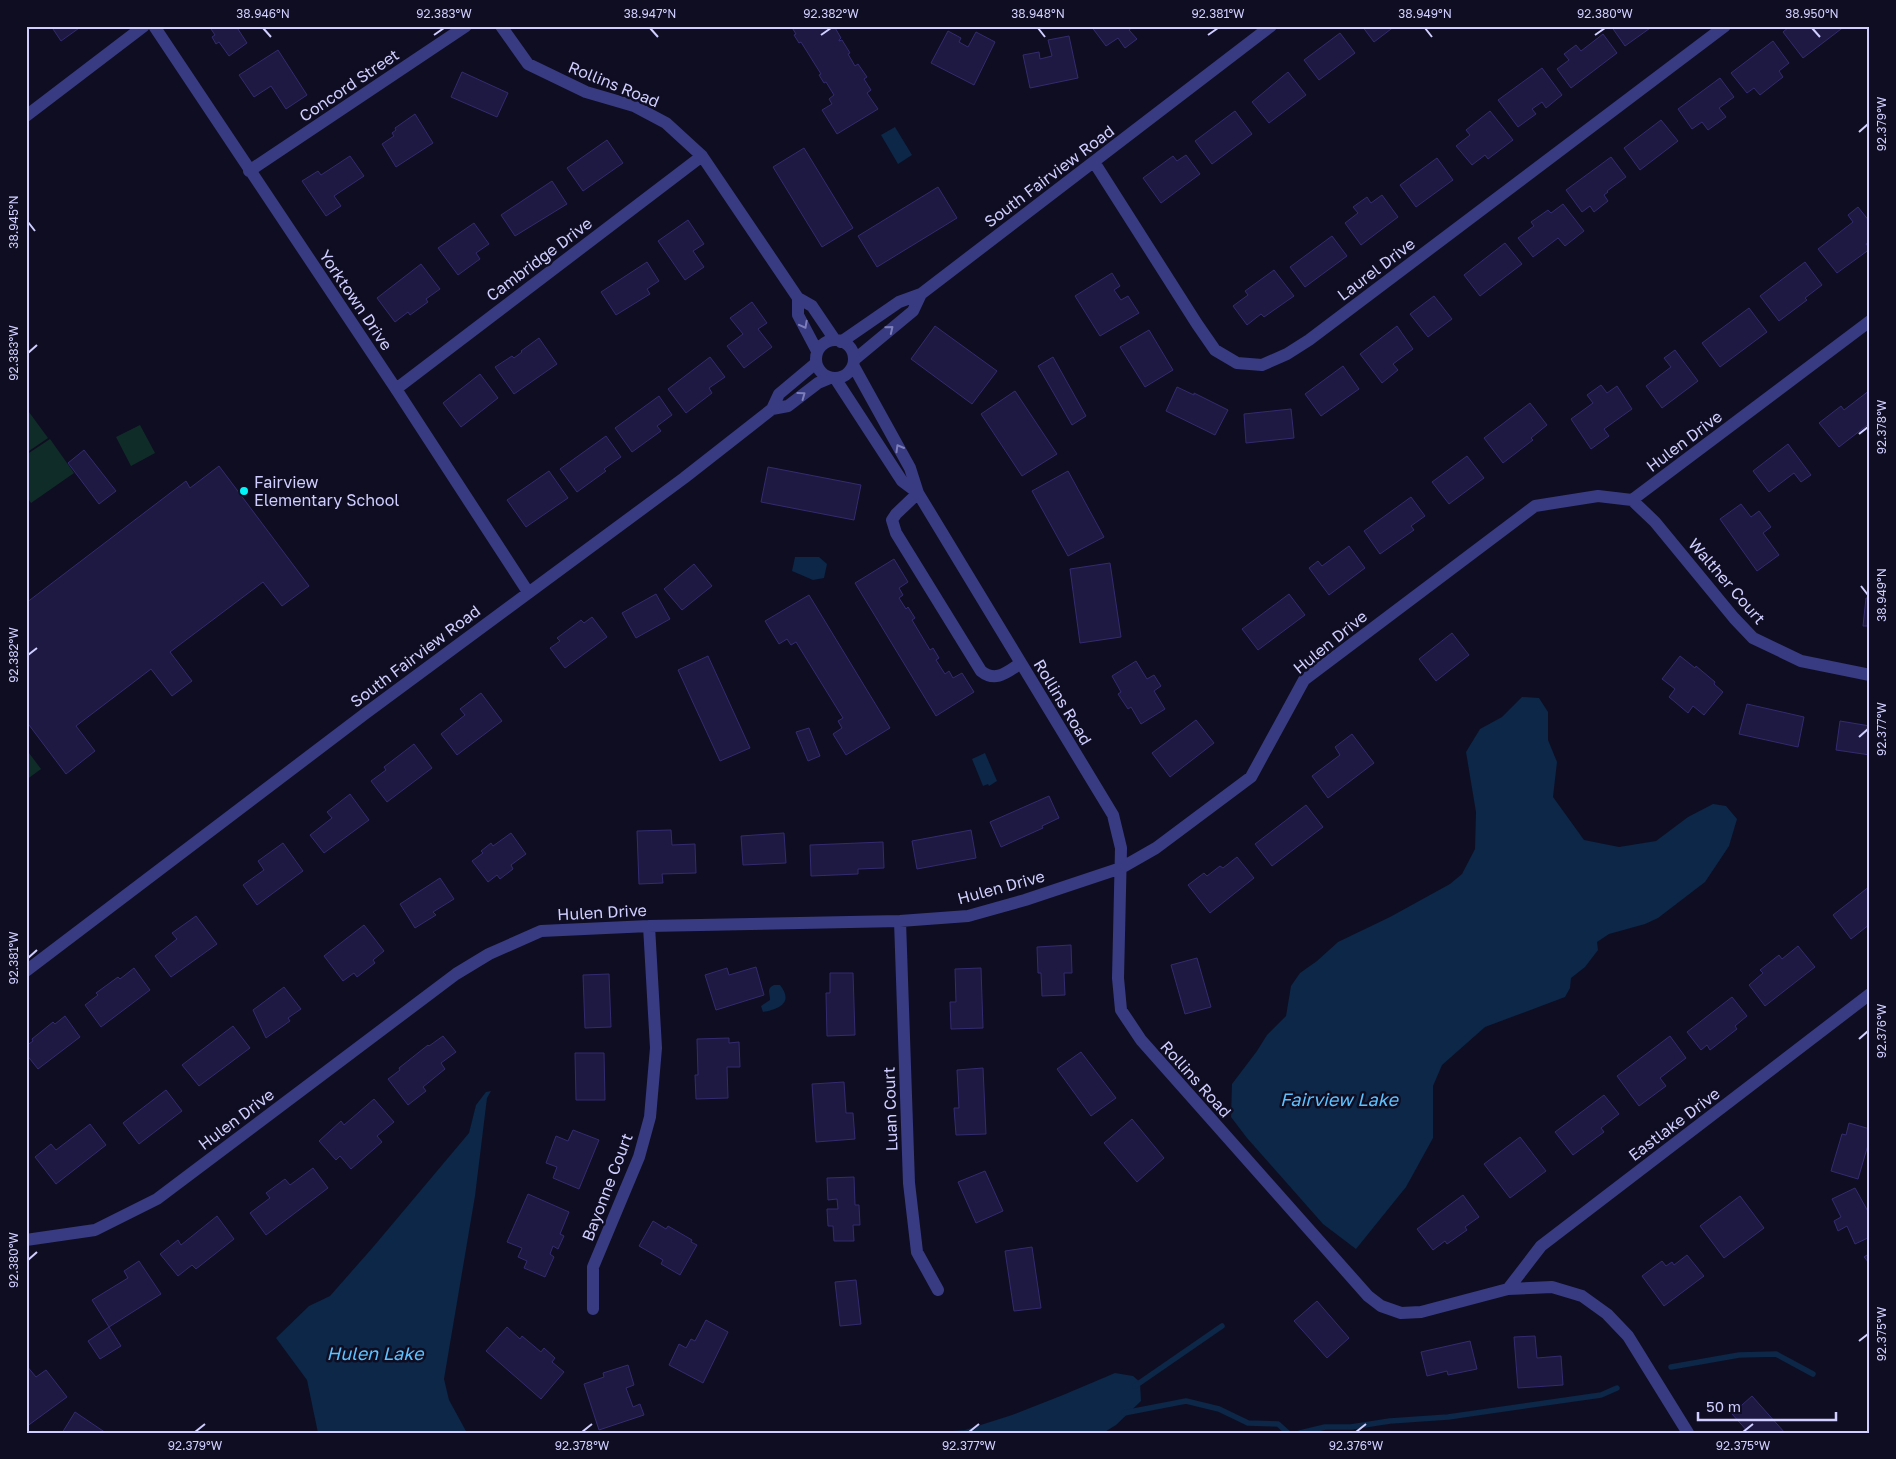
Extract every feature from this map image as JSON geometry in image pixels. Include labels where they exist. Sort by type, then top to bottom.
[{"type":"street","points":[[26,116],[144,26]]},
{"type":"street","name":"Yorktown Drive","points":[[154,26],[396,389],[528,592]]},
{"type":"street","name":"Concord Street","points":[[249,170],[466,26]]},
{"type":"street","name":"Rollins Road","points":[[500,26],[528,64],[586,92],[634,106],[666,123],[702,156],[798,298],[812,306],[838,341]]},
{"type":"street","name":"South Fairview Road","points":[[838,341],[899,302],[921,294],[1270,26]]},
{"type":"street","name":"Laurel Drive","points":[[1094,162],[1215,350],[1237,363],[1262,365],[1287,354],[1309,340],[1725,26]]},
{"type":"street","name":"Cambridge Drive","points":[[396,389],[702,156]]},
{"type":"street","points":[[772,409],[788,406],[818,383],[846,375],[854,362],[913,311],[921,294]]},
{"type":"street","name":"Rollins Road","points":[[798,298],[798,315],[817,357]]},
{"type":"street","name":"Hulen Drive","points":[[26,1240],[95,1230],[157,1199],[456,974],[489,954],[541,932],[649,926],[900,921],[968,916],[1025,900],[1121,868],[1156,848],[1251,777],[1304,680],[1535,506],[1598,496],[1632,500],[1870,321]]},
{"type":"street","points":[[833,378],[821,372],[817,357],[825,343],[838,341],[850,349],[854,362]]},
{"type":"street","name":"South Fairview Road","points":[[26,971],[528,592],[684,478],[772,409],[779,394],[817,357]]},
{"type":"street","name":"Rollins Road","points":[[854,362],[910,468],[918,493],[1113,815],[1121,848],[1118,978],[1121,1010],[1141,1040],[1368,1296],[1381,1306],[1401,1313],[1420,1312],[1508,1289],[1552,1287],[1582,1296],[1607,1314],[1628,1336],[1688,1433]]},
{"type":"street","name":"Rollins Road","points":[[833,378],[902,481],[918,493]]},
{"type":"street","points":[[918,493],[892,520],[896,533],[981,672],[987,676],[997,677],[1021,663]]},
{"type":"street","name":"Walther Court","points":[[1632,500],[1655,522],[1734,618],[1753,638],[1800,661],[1870,675]]},
{"type":"street","name":"Luan Court","points":[[900,921],[909,1183],[917,1252],[938,1290]]},
{"type":"street","name":"Bayonne Court","points":[[593,1309],[593,1268],[640,1157],[650,1117],[656,1048],[649,926]]},
{"type":"street","name":"Eastlake Drive","points":[[1508,1289],[1541,1246],[1870,994]]},
{"type":"green space","points":[[26,408],[48,438],[26,453]]},
{"type":"green space","points":[[140,425],[155,453],[131,466],[116,437]]},
{"type":"green space","points":[[50,439],[74,473],[31,503],[26,496],[26,455]]},
{"type":"green space","points":[[26,749],[41,769],[26,780]]},
{"type":"water","points":[[895,127],[912,155],[898,164],[881,135]]},
{"type":"water","points":[[795,557],[819,557],[827,564],[824,578],[813,580],[792,571]]},
{"type":"water","name":"Fairview Lake","points":[[1522,697],[1539,698],[1548,712],[1548,740],[1557,762],[1553,797],[1584,840],[1619,847],[1656,841],[1688,817],[1713,804],[1726,806],[1737,819],[1729,846],[1705,882],[1658,918],[1645,924],[1609,934],[1597,942],[1598,950],[1585,967],[1571,978],[1570,988],[1565,997],[1485,1027],[1442,1065],[1433,1086],[1433,1138],[1406,1187],[1356,1249],[1323,1224],[1247,1138],[1231,1117],[1232,1084],[1267,1035],[1286,1016],[1291,986],[1300,973],[1338,942],[1390,917],[1450,884],[1462,874],[1475,849],[1476,812],[1466,752],[1480,729],[1502,717]]},
{"type":"water","points":[[985,753],[997,781],[989,786],[988,784],[983,786],[972,759]]},
{"type":"water","points":[[774,985],[780,985],[786,996],[785,1001],[779,1007],[763,1012],[761,1006],[770,1000],[769,990]]},
{"type":"water","name":"Hulen Lake","points":[[491,1091],[487,1098],[475,1196],[444,1379],[449,1400],[467,1433],[318,1433],[307,1380],[276,1338],[309,1306],[330,1296],[374,1246],[469,1133],[476,1105],[486,1092]]},
{"type":"water","points":[[1115,1373],[1133,1376],[1140,1382],[1141,1401],[1116,1425],[1103,1433],[927,1433],[965,1430],[1012,1415]]},
{"type":"building","points":[[51,26],[82,26],[61,41]]},
{"type":"building","points":[[209,26],[236,26],[247,43],[229,56],[219,42],[216,44],[212,37],[215,35]]},
{"type":"building","points":[[791,26],[834,26],[841,38],[839,41],[842,40],[855,66],[858,64],[867,77],[864,79],[871,90],[867,93],[878,109],[837,134],[822,110],[832,104],[829,99],[834,95],[819,75],[821,74],[801,42],[799,43],[794,35],[796,34]]},
{"type":"building","points":[[1091,26],[1134,26],[1129,30],[1137,39],[1125,48],[1118,38],[1106,46]]},
{"type":"building","points":[[1362,26],[1395,26],[1374,42]]},
{"type":"building","points":[[1611,26],[1653,26],[1625,46]]},
{"type":"building","points":[[1790,26],[1845,26],[1803,58],[1783,32]]},
{"type":"building","points":[[948,31],[961,38],[959,42],[968,47],[976,32],[995,42],[974,85],[931,63]]},
{"type":"building","points":[[1340,33],[1355,53],[1319,80],[1304,60]]},
{"type":"building","points":[[1603,34],[1617,53],[1571,88],[1557,69],[1569,60],[1564,54],[1576,45],[1581,51]]},
{"type":"building","points":[[1069,36],[1078,78],[1030,88],[1023,55],[1039,52],[1040,59],[1052,56],[1048,40]]},
{"type":"building","points":[[1773,41],[1789,63],[1779,71],[1783,77],[1760,95],[1754,88],[1747,93],[1731,73]]},
{"type":"building","points":[[278,50],[307,95],[286,109],[271,86],[254,97],[239,75]]},
{"type":"building","points":[[1542,68],[1562,95],[1546,108],[1542,102],[1532,109],[1536,114],[1518,127],[1498,100]]},
{"type":"building","points":[[462,72],[508,93],[497,117],[451,97]]},
{"type":"building","points":[[1288,72],[1306,95],[1269,123],[1252,102]]},
{"type":"building","points":[[1720,78],[1734,97],[1719,108],[1726,117],[1708,130],[1702,122],[1692,129],[1678,109]]},
{"type":"building","points":[[1235,111],[1252,134],[1212,164],[1195,141]]},
{"type":"building","points":[[1490,111],[1513,140],[1488,159],[1485,155],[1472,165],[1456,146],[1470,135],[1466,130]]},
{"type":"building","points":[[415,114],[433,143],[396,167],[382,144],[394,136],[392,133],[396,130],[395,128]]},
{"type":"building","points":[[1661,120],[1678,141],[1640,170],[1624,148]]},
{"type":"building","points":[[607,140],[623,163],[583,191],[567,168]]},
{"type":"building","points":[[804,148],[853,228],[822,247],[773,167]]},
{"type":"building","points":[[1186,155],[1200,174],[1161,203],[1143,178],[1173,156],[1177,161]]},
{"type":"building","points":[[350,156],[364,176],[334,196],[341,206],[326,216],[302,181],[318,171],[321,175]]},
{"type":"building","points":[[1611,157],[1626,177],[1604,195],[1608,201],[1594,212],[1590,206],[1582,212],[1566,190]]},
{"type":"building","points":[[1437,158],[1453,180],[1416,207],[1400,185]]},
{"type":"building","points":[[552,181],[567,204],[515,236],[501,215]]},
{"type":"building","points":[[938,187],[957,218],[877,267],[858,236]]},
{"type":"building","points":[[1382,195],[1398,217],[1361,245],[1345,223],[1358,213],[1353,207],[1367,197],[1371,203]]},
{"type":"building","points":[[1563,204],[1584,231],[1565,246],[1558,238],[1533,257],[1518,238],[1534,226],[1531,222],[1548,210],[1551,213]]},
{"type":"building","points":[[1858,207],[1870,222],[1870,241],[1866,244],[1870,249],[1837,273],[1818,249],[1853,222],[1848,215]]},
{"type":"building","points":[[688,220],[704,244],[693,251],[704,267],[685,280],[658,241]]},
{"type":"building","points":[[474,223],[489,244],[476,253],[480,259],[458,275],[438,248]]},
{"type":"building","points":[[1332,236],[1347,256],[1305,287],[1290,267]]},
{"type":"building","points":[[1505,243],[1522,264],[1480,296],[1464,275]]},
{"type":"building","points":[[647,262],[659,281],[647,289],[650,294],[616,315],[601,292]]},
{"type":"building","points":[[1805,262],[1822,285],[1805,298],[1807,300],[1779,321],[1760,296]]},
{"type":"building","points":[[421,264],[440,289],[426,299],[428,302],[410,315],[408,312],[395,322],[377,298]]},
{"type":"building","points":[[1274,270],[1294,296],[1264,317],[1261,314],[1247,325],[1233,306],[1248,295],[1245,291]]},
{"type":"building","points":[[1112,273],[1120,286],[1114,290],[1121,300],[1128,296],[1139,313],[1100,336],[1075,296]]},
{"type":"building","points":[[1434,296],[1452,319],[1428,337],[1410,314]]},
{"type":"building","points":[[752,302],[767,323],[758,329],[772,347],[744,368],[727,346],[743,334],[730,318]]},
{"type":"building","points":[[1749,308],[1767,332],[1720,367],[1702,343]]},
{"type":"building","points":[[935,326],[997,371],[972,404],[911,359]]},
{"type":"building","points":[[1397,326],[1413,349],[1393,364],[1398,370],[1382,383],[1360,354]]},
{"type":"building","points":[[1149,330],[1173,370],[1145,387],[1120,347]]},
{"type":"building","points":[[539,338],[557,364],[514,394],[495,367],[512,356],[514,358]]},
{"type":"building","points":[[1675,350],[1698,381],[1662,408],[1646,386],[1671,367],[1664,358]]},
{"type":"building","points":[[710,357],[725,377],[709,388],[712,393],[686,413],[668,389]]},
{"type":"building","points":[[1053,357],[1086,416],[1072,425],[1038,366]]},
{"type":"building","points":[[1343,366],[1359,389],[1321,416],[1305,394]]},
{"type":"building","points":[[480,374],[498,398],[461,427],[443,403]]},
{"type":"building","points":[[1601,385],[1607,393],[1617,386],[1632,409],[1604,429],[1609,436],[1591,449],[1571,419],[1593,403],[1587,395]]},
{"type":"building","points":[[1177,387],[1194,395],[1194,393],[1228,410],[1215,435],[1166,411]]},
{"type":"building","points":[[1870,390],[1870,423],[1839,447],[1819,423],[1841,406],[1844,410]]},
{"type":"building","points":[[1015,391],[1057,454],[1022,476],[981,414]]},
{"type":"building","points":[[659,396],[672,415],[657,426],[661,431],[632,452],[615,428]]},
{"type":"building","points":[[1530,403],[1547,425],[1531,438],[1533,440],[1503,463],[1484,438]]},
{"type":"building","points":[[1291,409],[1294,438],[1246,443],[1244,414]]},
{"type":"building","points":[[606,436],[621,457],[604,469],[606,471],[577,492],[560,469]]},
{"type":"building","points":[[1788,444],[1811,475],[1801,482],[1794,473],[1769,492],[1753,471]]},
{"type":"building","points":[[84,450],[116,491],[99,504],[68,463]]},
{"type":"building","points":[[1467,456],[1484,478],[1449,504],[1432,482]]},
{"type":"building","name":"Fairview Elementary School","points":[[219,466],[309,586],[282,606],[263,582],[170,652],[192,681],[172,696],[151,669],[76,726],[95,751],[66,774],[26,721],[26,603],[186,481],[190,488]]},
{"type":"building","points":[[768,467],[861,485],[854,520],[761,502]]},
{"type":"building","points":[[549,471],[568,498],[526,527],[507,500]]},
{"type":"building","points":[[1068,471],[1104,537],[1068,556],[1032,491]]},
{"type":"building","points":[[1411,497],[1425,516],[1411,526],[1414,530],[1380,554],[1364,531]]},
{"type":"building","points":[[1741,504],[1751,517],[1759,511],[1771,527],[1763,533],[1779,555],[1757,571],[1720,519]]},
{"type":"building","points":[[1349,546],[1365,568],[1329,595],[1309,568],[1318,561],[1322,566]]},
{"type":"building","points":[[894,559],[908,582],[899,588],[903,595],[899,598],[915,618],[912,620],[930,650],[933,648],[939,658],[936,660],[945,674],[949,671],[953,678],[962,673],[974,692],[936,716],[855,583]]},
{"type":"building","points":[[1110,563],[1121,637],[1080,643],[1070,569]]},
{"type":"building","points":[[694,564],[712,586],[682,610],[664,589]]},
{"type":"building","points":[[656,594],[670,619],[636,638],[622,613]]},
{"type":"building","points":[[1289,594],[1305,615],[1258,650],[1242,629]]},
{"type":"building","points":[[809,595],[890,728],[846,755],[833,734],[842,728],[838,721],[843,718],[796,642],[791,645],[787,639],[779,644],[765,621]]},
{"type":"building","points":[[1866,598],[1870,598],[1870,626],[1863,626]]},
{"type":"building","points":[[592,617],[607,637],[565,668],[550,648],[560,641],[557,638],[581,620],[584,623]]},
{"type":"building","points":[[1452,633],[1469,655],[1436,681],[1419,659]]},
{"type":"building","points":[[708,656],[750,748],[720,761],[678,670]]},
{"type":"building","points":[[1680,656],[1695,668],[1696,666],[1715,682],[1714,684],[1723,692],[1704,715],[1693,706],[1688,713],[1669,697],[1675,689],[1662,679]]},
{"type":"building","points":[[1136,661],[1147,679],[1154,675],[1161,686],[1154,691],[1165,709],[1141,724],[1131,707],[1128,709],[1118,694],[1121,692],[1112,676]]},
{"type":"building","points":[[481,693],[502,721],[457,755],[441,734],[465,715],[460,709]]},
{"type":"building","points":[[1747,704],[1804,717],[1798,747],[1739,734]]},
{"type":"building","points":[[1196,720],[1214,743],[1170,777],[1152,753]]},
{"type":"building","points":[[1840,721],[1870,726],[1870,755],[1836,750]]},
{"type":"building","points":[[809,728],[820,756],[808,761],[796,732]]},
{"type":"building","points":[[1352,734],[1374,763],[1328,798],[1312,776],[1340,755],[1335,747]]},
{"type":"building","points":[[414,744],[432,768],[387,802],[371,781],[386,770],[384,767]]},
{"type":"building","points":[[350,794],[369,820],[324,853],[310,835],[332,818],[327,812]]},
{"type":"building","points":[[1049,796],[1059,818],[1042,826],[1043,828],[1001,847],[990,822]]},
{"type":"building","points":[[1306,805],[1323,827],[1272,866],[1255,844]]},
{"type":"building","points":[[671,830],[672,845],[695,844],[696,873],[662,874],[663,883],[639,884],[637,831]]},
{"type":"building","points":[[971,830],[976,858],[917,869],[912,841]]},
{"type":"building","points":[[511,833],[526,854],[511,865],[513,869],[500,879],[497,875],[488,882],[472,861],[483,853],[481,851],[491,843],[493,846]]},
{"type":"building","points":[[784,833],[786,863],[743,865],[741,836]]},
{"type":"building","points":[[883,842],[884,868],[858,869],[858,874],[811,876],[810,845]]},
{"type":"building","points":[[283,843],[303,871],[257,905],[243,885],[264,870],[258,861]]},
{"type":"building","points":[[1237,857],[1254,878],[1210,913],[1188,885],[1204,873],[1207,876],[1220,866],[1223,868]]},
{"type":"building","points":[[440,878],[454,899],[433,912],[436,915],[415,928],[400,904]]},
{"type":"building","points":[[1870,886],[1870,924],[1851,939],[1833,915]]},
{"type":"building","points":[[196,916],[217,944],[171,977],[155,956],[177,939],[172,933]]},
{"type":"building","points":[[364,925],[384,951],[373,960],[375,963],[357,977],[354,973],[343,981],[324,956]]},
{"type":"building","points":[[1071,945],[1072,973],[1064,973],[1065,995],[1042,996],[1041,973],[1038,973],[1037,947]]},
{"type":"building","points":[[1798,946],[1815,967],[1765,1006],[1749,985],[1763,973],[1760,970],[1779,955],[1782,959]]},
{"type":"building","points":[[1197,958],[1211,1007],[1185,1014],[1171,965]]},
{"type":"building","points":[[756,967],[764,995],[716,1010],[705,975],[727,968],[729,975]]},
{"type":"building","points":[[134,968],[150,990],[101,1027],[85,1005],[98,995],[96,993]]},
{"type":"building","points":[[981,968],[983,1028],[951,1029],[950,1002],[956,1002],[955,969]]},
{"type":"building","points":[[830,973],[853,973],[855,1035],[827,1036],[826,993],[830,993]]},
{"type":"building","points":[[609,974],[611,1027],[585,1028],[583,975]]},
{"type":"building","points":[[284,987],[301,1009],[288,1018],[290,1021],[266,1038],[253,1010]]},
{"type":"building","points":[[1732,997],[1747,1016],[1735,1026],[1737,1029],[1710,1050],[1707,1045],[1701,1050],[1687,1032]]},
{"type":"building","points":[[65,1016],[80,1037],[38,1069],[26,1054],[26,1046],[53,1022],[55,1024]]},
{"type":"building","points":[[233,1026],[250,1048],[199,1086],[182,1065]]},
{"type":"building","points":[[443,1036],[456,1052],[441,1063],[445,1069],[423,1087],[426,1091],[408,1105],[388,1079],[428,1045]]},
{"type":"building","points":[[1670,1036],[1686,1058],[1660,1078],[1666,1086],[1639,1106],[1617,1076]]},
{"type":"building","points":[[729,1038],[729,1043],[739,1042],[740,1067],[727,1067],[728,1098],[696,1099],[695,1075],[698,1075],[697,1039]]},
{"type":"building","points":[[1081,1052],[1116,1098],[1091,1116],[1057,1069]]},
{"type":"building","points":[[575,1053],[604,1053],[605,1100],[576,1100]]},
{"type":"building","points":[[983,1068],[986,1134],[956,1135],[954,1108],[959,1108],[957,1070]]},
{"type":"building","points":[[844,1082],[846,1113],[853,1113],[855,1139],[816,1142],[812,1084]]},
{"type":"building","points":[[166,1090],[182,1111],[139,1144],[123,1123]]},
{"type":"building","points":[[1604,1095],[1619,1114],[1601,1128],[1604,1132],[1573,1155],[1555,1132]]},
{"type":"building","points":[[374,1099],[394,1122],[377,1136],[382,1142],[351,1169],[340,1156],[336,1160],[319,1141],[341,1121],[344,1125]]},
{"type":"building","points":[[1132,1119],[1164,1158],[1137,1182],[1104,1143]]},
{"type":"building","points":[[1849,1123],[1870,1129],[1870,1138],[1858,1179],[1831,1171],[1842,1134],[1846,1135]]},
{"type":"building","points":[[90,1124],[106,1145],[56,1184],[35,1157],[51,1144],[56,1150]]},
{"type":"building","points":[[573,1130],[599,1140],[579,1189],[553,1178],[557,1167],[546,1163],[556,1136],[568,1141]]},
{"type":"building","points":[[1520,1137],[1546,1171],[1510,1198],[1484,1164]]},
{"type":"building","points":[[313,1168],[328,1188],[266,1235],[250,1213],[270,1198],[266,1193],[285,1179],[290,1185]]},
{"type":"building","points":[[985,1171],[1003,1211],[976,1223],[958,1182]]},
{"type":"building","points":[[854,1177],[855,1205],[859,1205],[860,1225],[853,1225],[854,1241],[834,1241],[833,1226],[828,1226],[827,1209],[838,1209],[837,1199],[828,1200],[827,1178]]},
{"type":"building","points":[[1855,1188],[1870,1215],[1870,1237],[1855,1244],[1847,1226],[1838,1231],[1834,1221],[1841,1217],[1832,1199]]},
{"type":"building","points":[[528,1194],[569,1212],[560,1234],[564,1236],[558,1249],[553,1246],[550,1254],[554,1257],[545,1277],[524,1268],[527,1261],[518,1257],[522,1248],[507,1242]]},
{"type":"building","points":[[1463,1195],[1479,1217],[1465,1227],[1467,1230],[1447,1244],[1445,1241],[1433,1250],[1417,1229]]},
{"type":"building","points":[[1740,1196],[1764,1228],[1724,1258],[1700,1226]]},
{"type":"building","points":[[217,1216],[234,1239],[196,1269],[192,1265],[178,1276],[160,1254],[178,1240],[181,1245]]},
{"type":"building","points":[[653,1221],[666,1229],[668,1226],[697,1245],[680,1275],[661,1264],[663,1260],[639,1246]]},
{"type":"building","points":[[1032,1247],[1041,1308],[1014,1311],[1005,1251]]},
{"type":"building","points":[[1870,1253],[1870,1264],[1864,1257]]},
{"type":"building","points":[[1687,1255],[1704,1276],[1664,1306],[1642,1276],[1662,1261],[1666,1266],[1672,1262],[1674,1265]]},
{"type":"building","points":[[139,1261],[161,1294],[109,1327],[92,1300],[128,1278],[124,1271]]},
{"type":"building","points":[[856,1280],[861,1324],[840,1326],[835,1282]]},
{"type":"building","points":[[1317,1301],[1349,1338],[1327,1358],[1294,1321]]},
{"type":"building","points":[[706,1320],[728,1332],[703,1383],[669,1365],[679,1344],[686,1348],[691,1339],[695,1341]]},
{"type":"building","points":[[109,1327],[121,1346],[100,1359],[88,1341]]},
{"type":"building","points":[[507,1327],[520,1339],[522,1336],[541,1352],[544,1348],[555,1358],[552,1362],[564,1372],[541,1399],[486,1351]]},
{"type":"building","points":[[1535,1336],[1537,1358],[1561,1356],[1563,1385],[1518,1388],[1514,1337]]},
{"type":"building","points":[[1470,1341],[1477,1369],[1448,1375],[1447,1371],[1427,1376],[1421,1352]]},
{"type":"building","points":[[26,1365],[36,1377],[46,1370],[67,1397],[26,1427]]},
{"type":"building","points":[[628,1365],[634,1385],[626,1388],[633,1407],[640,1404],[644,1415],[599,1430],[584,1384],[604,1377],[603,1373]]},
{"type":"building","points":[[1752,1396],[1785,1433],[1749,1433],[1732,1414]]},
{"type":"building","points":[[75,1412],[106,1433],[62,1433]]},
{"type":"waterway","points":[[1135,1386],[1222,1326]]},
{"type":"waterway","points":[[1671,1367],[1739,1355],[1776,1354],[1813,1374]]},
{"type":"waterway","points":[[1300,1433],[1325,1427],[1351,1427],[1390,1421],[1448,1417],[1601,1395],[1617,1388]]},
{"type":"waterway","points":[[1124,1413],[1186,1401],[1219,1409],[1248,1423],[1278,1424],[1288,1433]]},
{"type":"place","name":"Fairview Elementary School","points":[[244,491]]}]
